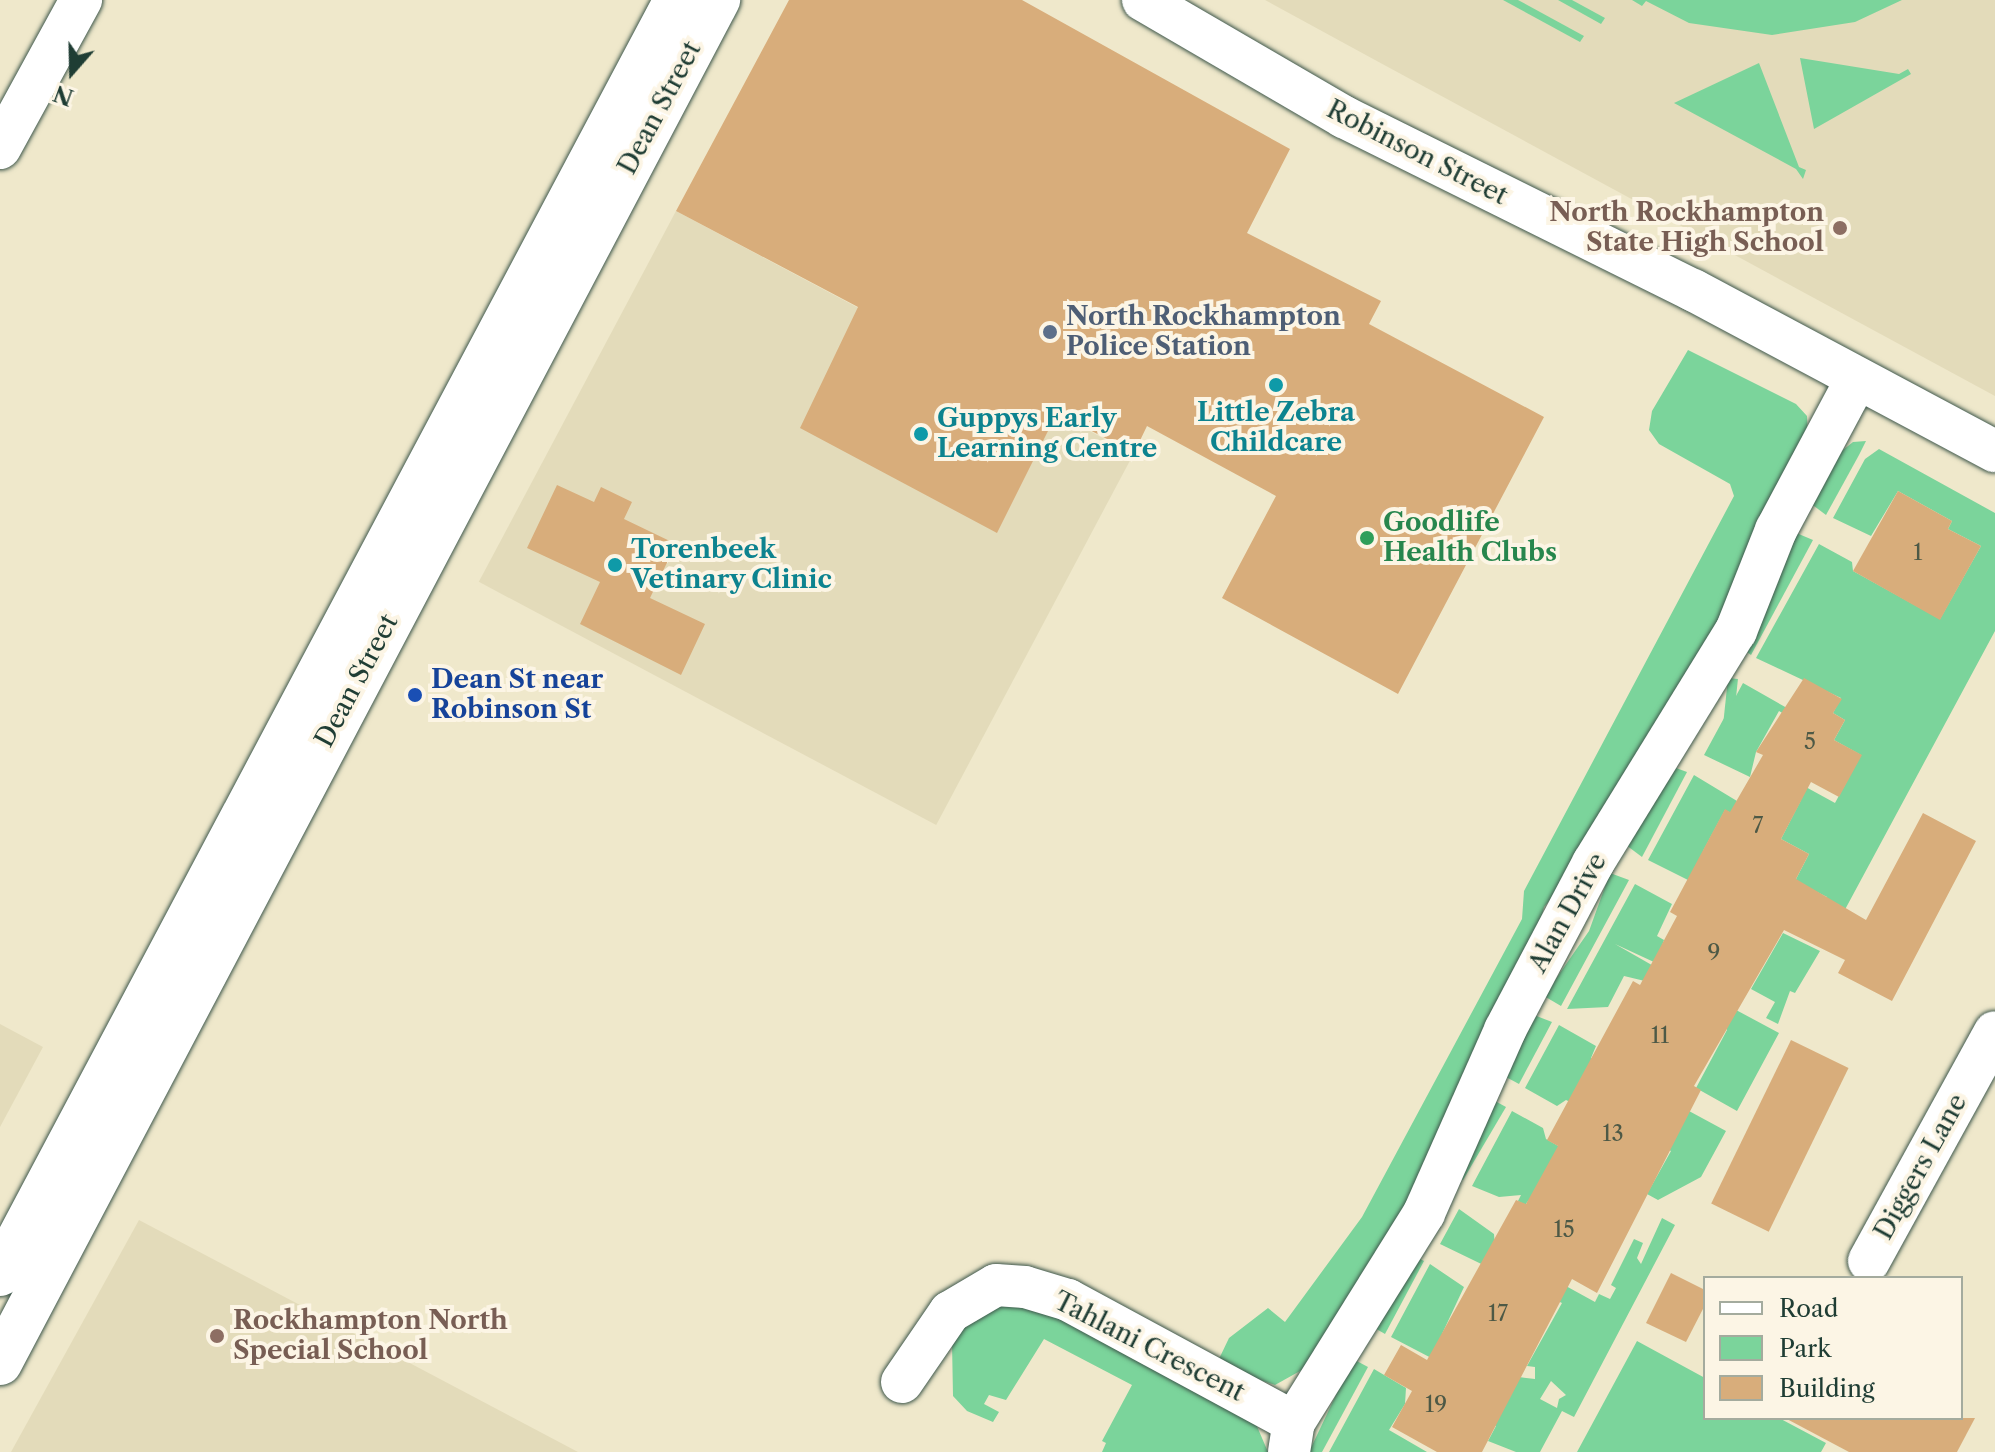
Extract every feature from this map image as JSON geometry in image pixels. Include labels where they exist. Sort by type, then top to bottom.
[{"type":"main road","name":"Dean Street","points":[[0,1363],[28,1231],[676,0]]},
{"type":"main road","name":"Dean Street","points":[[0,1274],[28,1231],[718,0]]},
{"type":"street","points":[[0,148],[81,0]]},
{"type":"street","name":"Robinson Street","points":[[1143,0],[1344,117],[1693,290],[1995,451]]},
{"type":"street","name":"Alan Drive","points":[[1291,1437],[1424,1213],[1523,995],[1593,863],[1736,631],[1776,530],[1857,378]]},
{"type":"street","name":"Diggers Lane","points":[[1869,1261],[1995,1032]]},
{"type":"street","name":"Tahlani Crescent","points":[[902,1382],[950,1312],[996,1285],[1025,1287],[1068,1300],[1291,1437]]},
{"type":"shaded area","name":"North Rockhampton State High School","points":[[1265,0],[1995,0],[1995,396],[1375,60]]},
{"type":"shaded area","points":[[676,211],[1133,454],[936,825],[479,582]]},
{"type":"shaded area","points":[[0,1024],[43,1047],[0,1127]]},
{"type":"shaded area","name":"Rockhampton North Special School","points":[[139,1220],[578,1452],[11,1452]]},
{"type":"green space","points":[[1503,0],[1518,0],[1584,36],[1580,42]]},
{"type":"green space","points":[[1558,0],[1572,0],[1605,18],[1601,24]]},
{"type":"green space","points":[[1632,0],[1902,0],[1855,22],[1772,35],[1689,23],[1646,1],[1642,6]]},
{"type":"green space","points":[[1800,58],[1899,74],[1908,69],[1911,74],[1814,129]]},
{"type":"green space","points":[[1759,63],[1799,167],[1806,170],[1803,179],[1796,169],[1674,103]]},
{"type":"green space","points":[[1688,350],[1796,404],[1807,416],[1808,439],[1679,699],[1573,872],[1544,907],[1534,948],[1407,1210],[1309,1366],[1275,1385],[1245,1375],[1218,1361],[1229,1338],[1268,1308],[1285,1322],[1362,1217],[1522,919],[1524,891],[1734,496],[1730,484],[1659,444],[1649,430],[1652,411]]},
{"type":"green space","points":[[1866,441],[1826,515],[1810,503],[1838,454],[1853,442]]},
{"type":"green space","points":[[1879,449],[1995,513],[1995,631],[1834,930],[1706,859],[1688,880],[1648,860],[1694,775],[1737,801],[1731,813],[1725,810],[1703,851],[1787,895],[1790,890],[1797,898],[1807,897],[1804,904],[1819,911],[1827,897],[1795,881],[1809,854],[1781,839],[1801,800],[1754,775],[1760,762],[1835,803],[1861,755],[1834,740],[1845,720],[1833,713],[1841,698],[1756,658],[1819,544],[1852,562],[1853,571],[1940,619],[1981,546],[1948,529],[1952,521],[1898,491],[1871,536],[1833,518],[1865,459]]},
{"type":"green space","points":[[1794,532],[1813,540],[1751,655],[1747,652]]},
{"type":"green space","points":[[1728,678],[1738,679],[1730,755],[1720,754]]},
{"type":"green space","points":[[1743,683],[1787,708],[1784,714],[1779,711],[1756,752],[1750,777],[1704,755]]},
{"type":"green space","points":[[1676,768],[1687,772],[1642,857],[1626,845]]},
{"type":"green space","points":[[1610,873],[1629,880],[1561,1006],[1544,996],[1589,931]]},
{"type":"green space","points":[[1635,884],[1672,904],[1657,936],[1664,940],[1656,963],[1615,944],[1657,968],[1649,982],[1624,976],[1608,1007],[1567,1009]]},
{"type":"green space","points":[[1783,933],[1820,951],[1795,993],[1790,991],[1778,1024],[1766,1018],[1775,1002],[1751,989]]},
{"type":"green space","points":[[1710,996],[1779,1033],[1737,1111],[1696,1088],[1727,1030]]},
{"type":"green space","points":[[1534,1015],[1552,1022],[1519,1084],[1506,1077]]},
{"type":"green space","points":[[1559,1025],[1596,1046],[1591,1058],[1726,1131],[1701,1177],[1658,1200],[1647,1194],[1671,1151],[1566,1100],[1557,1106],[1525,1088]]},
{"type":"green space","points":[[1495,1101],[1506,1107],[1463,1180],[1460,1178]]},
{"type":"green space","points":[[1512,1111],[1543,1128],[1546,1139],[1567,1151],[1525,1205],[1518,1201],[1521,1195],[1499,1197],[1472,1186]]},
{"type":"green space","points":[[1459,1209],[1494,1234],[1495,1247],[1595,1302],[1599,1294],[1610,1299],[1616,1288],[1611,1285],[1634,1239],[1643,1243],[1637,1258],[1641,1264],[1662,1218],[1675,1225],[1574,1417],[1562,1411],[1540,1452],[1516,1452],[1488,1441],[1496,1426],[1483,1418],[1437,1361],[1391,1337],[1430,1264],[1464,1287],[1442,1334],[1519,1377],[1535,1379],[1535,1367],[1527,1366],[1562,1303],[1440,1244]],"holes":[[[1551,1381],[1566,1395],[1559,1399],[1557,1408],[1540,1399]]]},
{"type":"green space","points":[[1418,1258],[1424,1261],[1385,1334],[1373,1327]]},
{"type":"green space","points":[[999,1303],[1049,1310],[1256,1424],[1268,1452],[1102,1452],[1106,1443],[1102,1441],[1132,1385],[1044,1339],[1006,1400],[989,1395],[984,1404],[999,1412],[993,1422],[967,1411],[953,1396],[952,1343],[962,1324]]},
{"type":"green space","points":[[1637,1341],[1703,1377],[1703,1420],[1783,1420],[1826,1443],[1821,1452],[1577,1452]]},
{"type":"green space","points":[[1353,1359],[1368,1367],[1322,1452],[1309,1452]]},
{"type":"green space","points":[[1374,1369],[1406,1388],[1405,1404],[1389,1430],[1427,1452],[1329,1452]]},
{"type":"building","points":[[789,0],[1022,0],[1290,149],[1247,233],[1381,301],[1369,324],[1544,417],[1398,694],[1222,598],[1276,496],[1147,426],[1134,453],[1057,413],[997,533],[800,428],[858,307],[676,211]]},
{"type":"building","name":"Torenbeek Vetinary Clinic","points":[[557,485],[594,502],[601,487],[632,502],[624,519],[676,544],[650,598],[705,624],[681,675],[580,624],[600,582],[527,548]]},
{"type":"building","points":[[1898,491],[1952,521],[1948,529],[1981,546],[1940,620],[1853,571]]},
{"type":"building","points":[[1804,678],[1842,699],[1833,713],[1845,720],[1834,740],[1862,755],[1839,797],[1811,782],[1781,839],[1809,854],[1796,879],[1866,920],[1923,813],[1976,841],[1892,1001],[1838,973],[1845,960],[1784,930],[1694,1086],[1701,1090],[1597,1293],[1572,1279],[1482,1452],[1437,1452],[1392,1427],[1412,1391],[1384,1375],[1401,1345],[1427,1360],[1516,1200],[1526,1204],[1558,1146],[1547,1140],[1633,981],[1640,985],[1677,916],[1670,912],[1725,809],[1730,812],[1763,755],[1756,752]]},
{"type":"building","points":[[1791,1040],[1849,1068],[1769,1232],[1711,1204]]},
{"type":"building","points":[[1671,1273],[1703,1289],[1703,1309],[1686,1342],[1646,1323]]},
{"type":"building","points":[[1975,1418],[1957,1452],[1849,1452],[1789,1420]]},
{"type":"place","name":"North Rockhampton State High School","points":[[1840,228]]},
{"type":"place","name":"North Rockhampton Police Station","points":[[1050,332]]},
{"type":"place","name":"Little Zebra Childcare","points":[[1276,385]]},
{"type":"place","name":"Guppys Early Learning Centre","points":[[921,434]]},
{"type":"place","name":"Goodlife Health Clubs","points":[[1367,538]]},
{"type":"place","name":"Torenbeek Vetinary Clinic","points":[[615,565]]},
{"type":"place","name":"Dean St near Robinson St","points":[[415,695]]},
{"type":"place","name":"Rockhampton North Special School","points":[[217,1336]]}]
